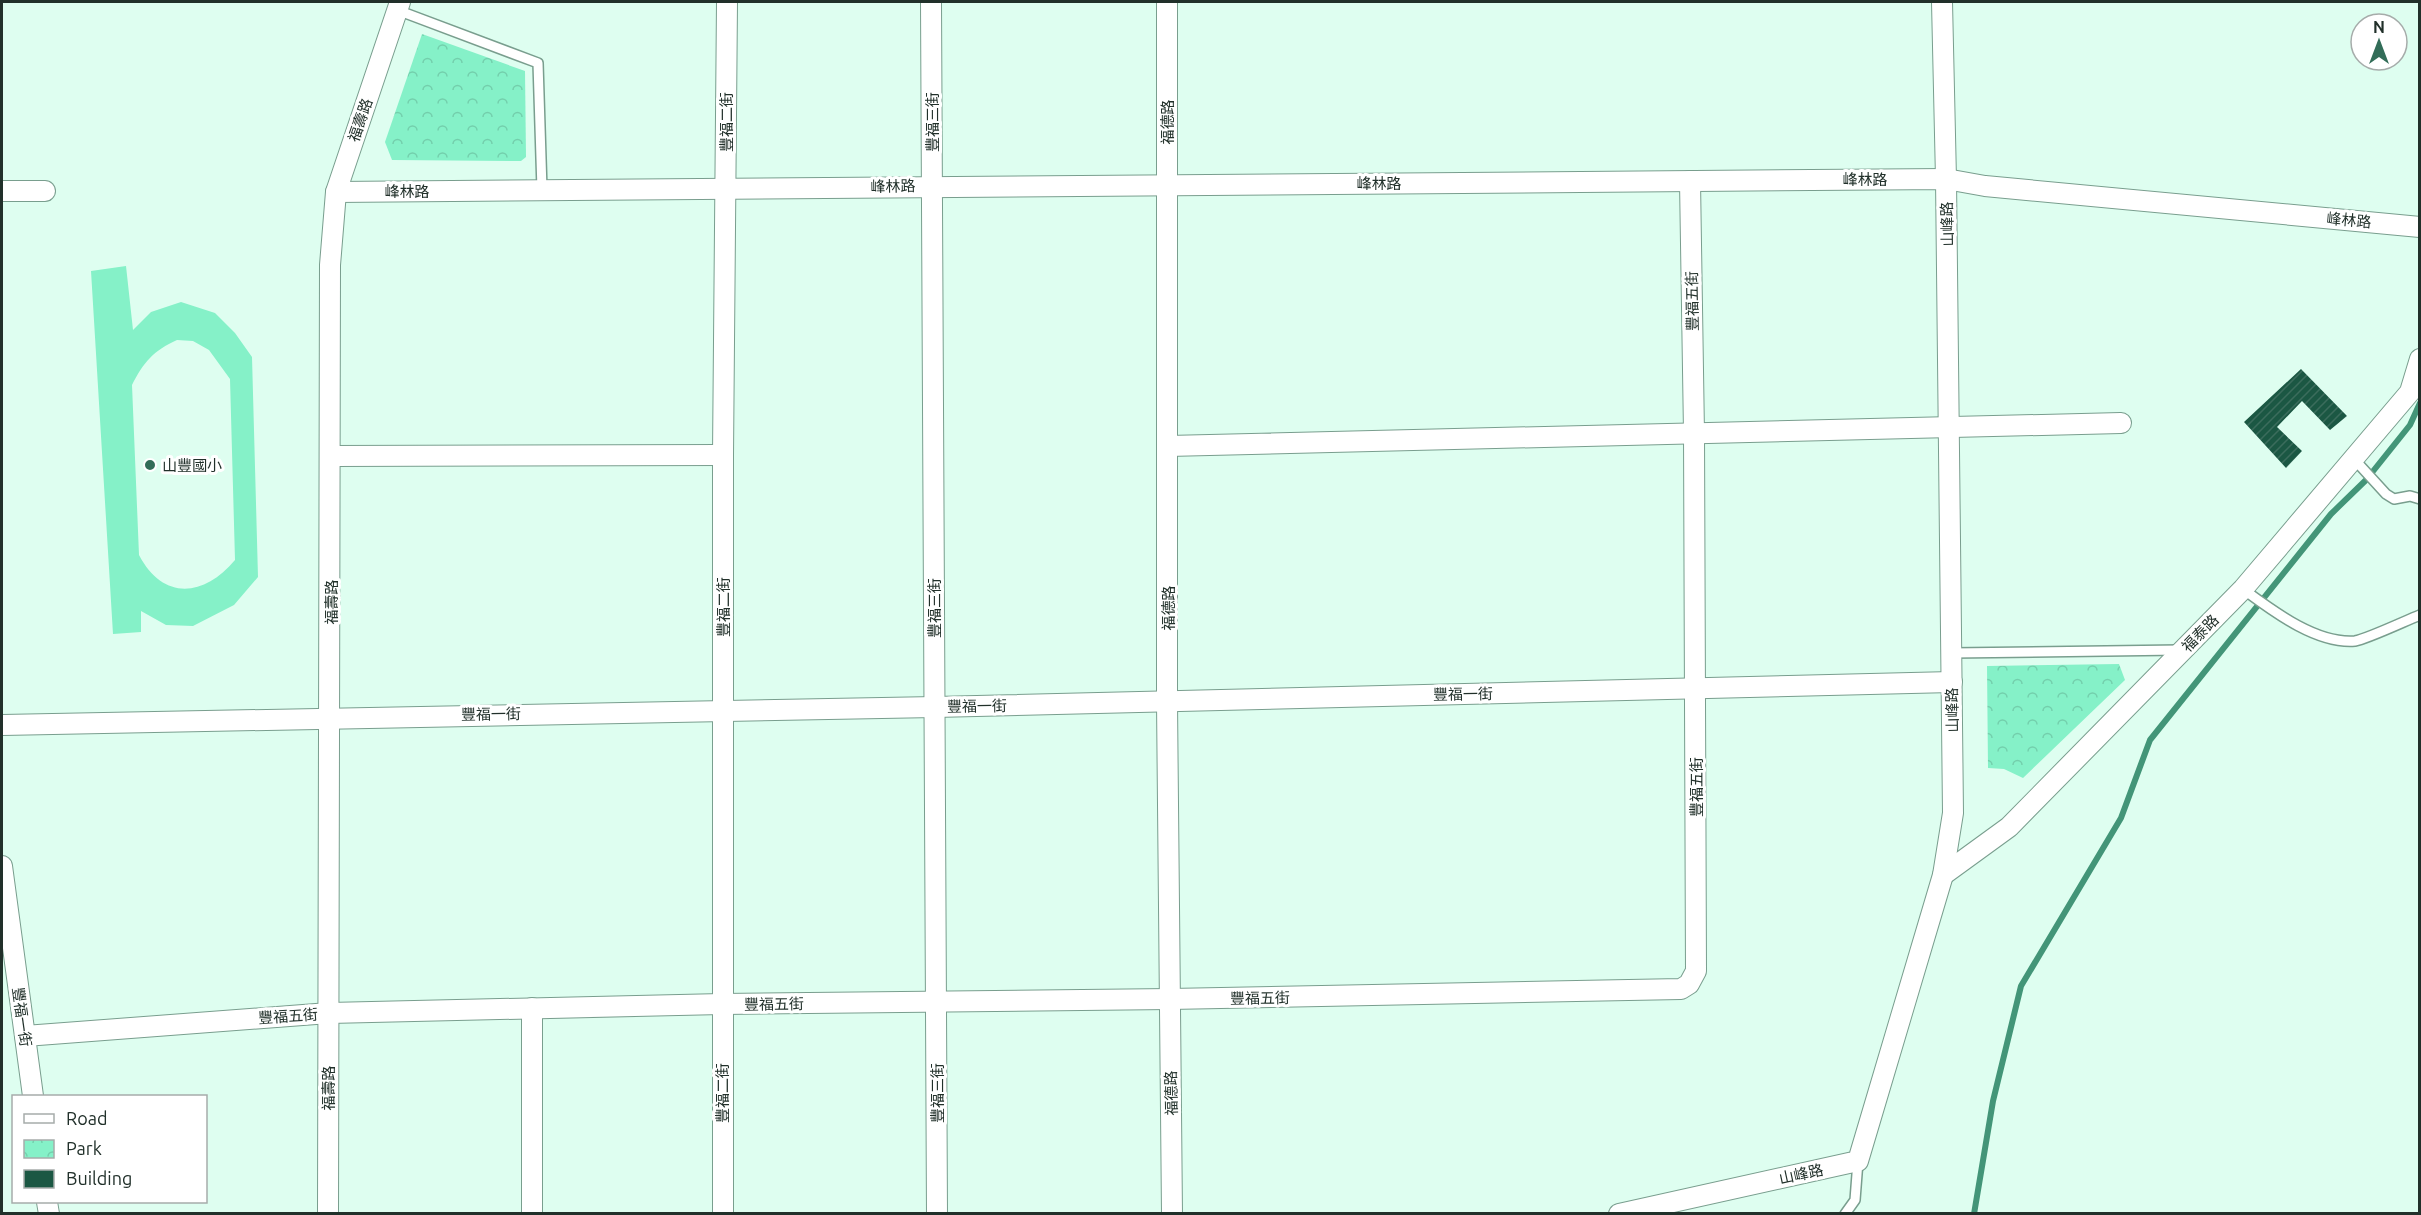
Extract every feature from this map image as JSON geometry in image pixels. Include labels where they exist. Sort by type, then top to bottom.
[{"type":"street","name":"豐福二街","points":[[723,1214],[723,455],[727,2]]},
{"type":"street","name":"豐福三街","points":[[931,2],[937,1214]]},
{"type":"street","name":"福德路","points":[[1167,2],[1167,702],[1172,1214]]},
{"type":"street","name":"山峰路","points":[[1619,1214],[1858,1161],[1943,875],[1953,813],[1942,2]]},
{"type":"street","name":"福壽路","points":[[328,1214],[330,265],[336,192],[398,6]]},
{"type":"street","name":"峰林路","points":[[336,192],[933,185],[1946,178],[1985,186],[2420,227]]},
{"type":"street","name":"豐福五街","points":[[25,1036],[329,1013],[722,1004],[1170,999],[1680,989],[1689,984],[1696,971],[1696,688],[1690,181]]},
{"type":"street","points":[[2,191],[45,191]]},
{"type":"street","name":"福泰路","points":[[1943,875],[2009,827],[2242,589],[2325,482],[2354,459],[2410,392],[2420,359]]},
{"type":"street","points":[[1168,446],[2121,423]]},
{"type":"street","points":[[331,456],[723,455]]},
{"type":"street","name":"豐福一街","points":[[2,725],[1167,702],[1952,682]]},
{"type":"street","name":"豐福一街","points":[[2,866],[33,1095]]},
{"type":"street","points":[[532,1008],[532,1214]]},
{"type":"lane","points":[[398,6],[538,63],[542,190]]},
{"type":"lane","points":[[2354,459],[2386,494],[2394,499],[2410,496],[2420,499]]},
{"type":"lane","points":[[2242,589],[2280,616],[2318,635],[2355,641],[2420,615]]},
{"type":"lane","points":[[1952,653],[2183,650]]},
{"type":"lane","points":[[1845,1214],[1855,1200],[1858,1161]]},
{"type":"green space","points":[[422,34],[525,71],[526,157],[521,161],[392,160],[385,142]]},
{"type":"green space","points":[[126,266],[133,330],[151,312],[181,302],[215,313],[235,333],[252,357],[258,577],[234,605],[193,626],[166,625],[141,611],[141,632],[113,634],[91,271]],"holes":[[[177,340],[193,341],[209,350],[230,379],[235,560],[210,581],[197,587],[184,589],[172,587],[160,580],[149,570],[139,555],[132,385],[140,370],[162,348]]]},
{"type":"green space","points":[[2119,664],[2125,680],[2023,778],[2004,769],[1988,768],[1987,666]]},
{"type":"building","points":[[2301,369],[2347,416],[2330,430],[2302,401],[2277,427],[2302,451],[2286,468],[2244,422]]},
{"type":"waterway","points":[[1974,1214],[1993,1101],[2021,986],[2121,818],[2150,740],[2331,514],[2366,480],[2410,425],[2420,403]]},
{"type":"place","name":"山豐國小","points":[[150,465]]}]
